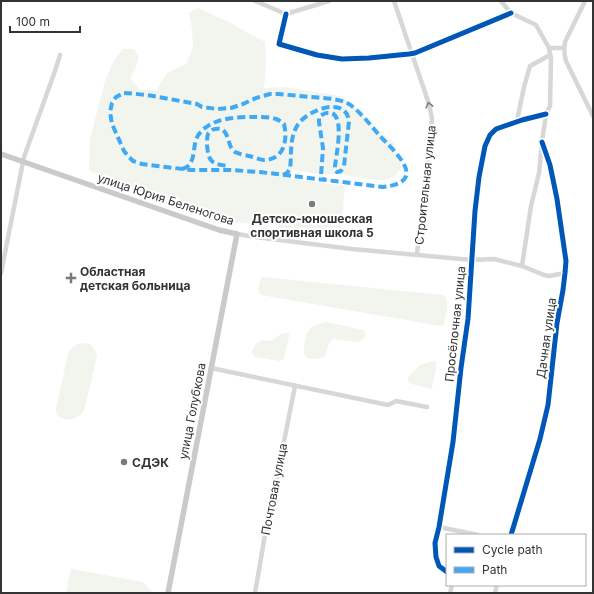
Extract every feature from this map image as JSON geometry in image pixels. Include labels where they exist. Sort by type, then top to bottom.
[{"type":"main road","name":"улица Юрия Беленогова","points":[[1,154],[219,230],[237,234]]},
{"type":"main road","name":"улица Голубкова","points":[[168,593],[237,234]]},
{"type":"street","points":[[255,1],[286,14],[329,1]]},
{"type":"street","name":"Строительная улица","points":[[394,1],[429,104],[432,118],[418,254]]},
{"type":"street","points":[[501,1],[511,13],[536,25],[549,48],[551,59],[550,106],[546,114],[538,174],[531,206],[522,266]]},
{"type":"street","points":[[585,1],[565,42],[564,56],[593,116]]},
{"type":"street","points":[[286,14],[279,44],[317,55],[342,59],[369,58],[412,53],[511,13]]},
{"type":"street","points":[[549,48],[564,48]]},
{"type":"street","points":[[1,273],[24,157],[60,55]]},
{"type":"street","points":[[517,121],[530,66],[550,55]]},
{"type":"street","name":"Просёлочная улица","points":[[446,571],[439,566],[436,557],[435,543],[453,442],[468,319],[479,177],[485,146],[490,135],[496,128],[546,114]]},
{"type":"street","name":"Дачная улица","points":[[511,534],[540,439],[548,405],[557,323],[566,261],[557,199],[550,165],[542,142]]},
{"type":"street","name":"улица Юрия Беленогова","points":[[237,234],[255,238],[352,249],[472,260],[494,259],[522,266],[549,276],[565,273]]},
{"type":"street","points":[[1,243],[6,245]]},
{"type":"street","points":[[211,368],[388,405],[396,401],[427,407]]},
{"type":"street","name":"Почтовая улица","points":[[255,593],[267,522],[295,386]]},
{"type":"street","points":[[439,527],[473,534]]},
{"type":"shaded area","points":[[198,8],[231,23],[265,42],[266,65],[264,88],[284,87],[341,96],[394,143],[401,167],[396,175],[385,180],[293,170],[285,178],[345,186],[340,240],[278,233],[279,221],[265,225],[223,221],[156,200],[116,184],[89,170],[90,139],[105,81],[114,60],[123,49],[134,49],[139,57],[130,78],[139,89],[156,91],[167,73],[186,64],[193,48],[189,13]]},
{"type":"shaded area","points":[[262,277],[443,295],[446,298],[448,305],[444,325],[441,326],[261,295],[259,293],[259,287]]},
{"type":"shaded area","points":[[326,322],[364,330],[365,337],[359,342],[332,339],[325,356],[318,359],[309,359],[305,355],[304,351],[307,333],[313,326]]},
{"type":"shaded area","points":[[285,333],[289,333],[289,336],[284,358],[280,361],[255,357],[252,352],[257,343],[264,340],[271,341]]},
{"type":"shaded area","points":[[82,343],[90,344],[95,350],[97,356],[84,411],[75,418],[63,419],[59,417],[56,408],[68,354],[70,350]]},
{"type":"shaded area","points":[[433,361],[437,363],[431,389],[412,384],[408,381],[408,377],[420,365]]},
{"type":"shaded area","points":[[71,569],[143,582],[153,593],[66,593]]},
{"type":"marked path","points":[[124,93],[160,97],[217,109],[231,108],[270,94],[324,98],[345,102],[350,104],[364,117],[394,150],[405,166],[406,173],[404,179],[397,184],[383,187],[260,172],[191,170],[142,164],[133,161],[124,151],[112,124],[110,112],[112,103],[116,97],[124,93]]},
{"type":"marked path","points":[[283,175],[290,169],[292,142],[294,131],[297,126],[308,115],[325,108],[334,107],[341,109],[346,113],[349,121],[344,166],[340,172],[337,172],[335,170],[335,166],[339,137],[338,121],[331,113],[319,117],[323,148],[321,176],[326,180]]},
{"type":"marked path","points":[[182,169],[187,167],[192,160],[195,142],[199,134],[204,128],[211,124],[226,119],[242,117],[274,118],[284,124],[285,142],[283,148],[276,157],[264,160],[235,152],[230,146],[224,131],[220,129],[212,130],[208,134],[207,140],[210,158],[217,164],[228,166]]},
{"type":"cycle path","points":[[286,14],[279,44],[317,55],[342,59],[369,58],[415,53],[511,13]]},
{"type":"cycle path","points":[[446,571],[439,566],[436,557],[435,543],[453,442],[468,319],[475,211],[479,177],[485,146],[490,135],[496,129],[546,114]]},
{"type":"cycle path","points":[[511,534],[540,439],[548,405],[557,323],[566,261],[557,199],[550,165],[542,142]]},
{"type":"place","name":"Детско-юношеская спортивная школа 5","points":[[312,204]]},
{"type":"place","name":"Областная детская больница","points":[[71,278]]},
{"type":"place","name":"СДЭК","points":[[124,462]]}]
